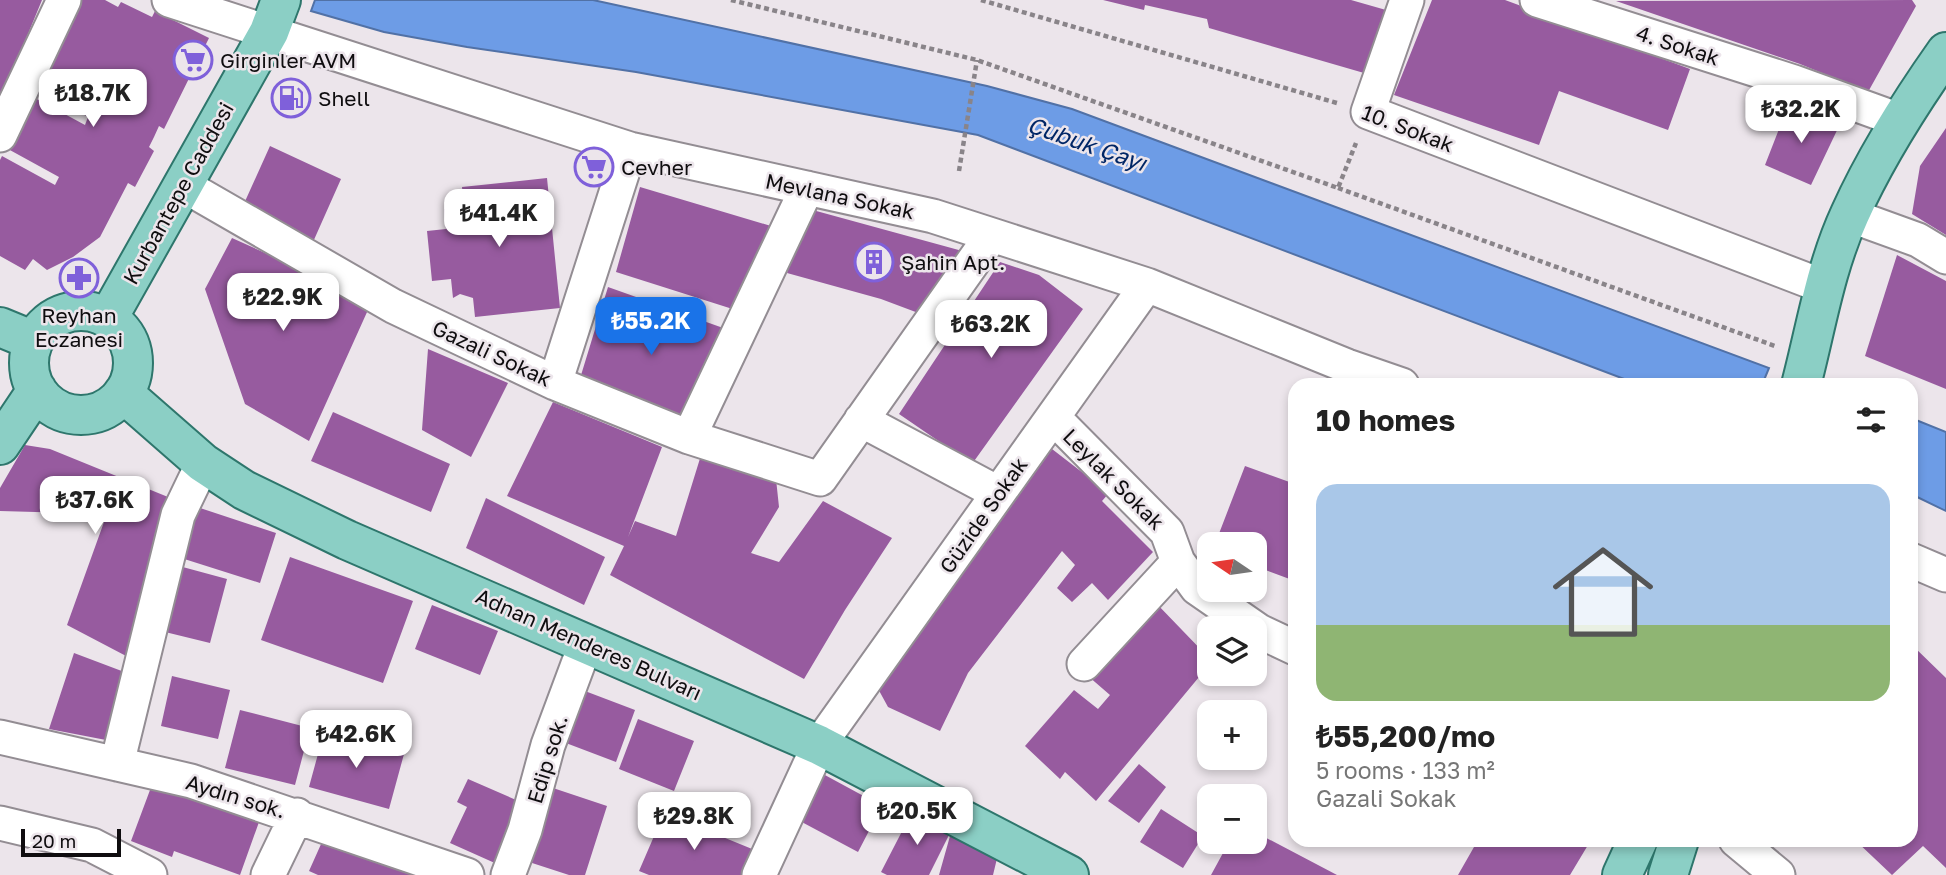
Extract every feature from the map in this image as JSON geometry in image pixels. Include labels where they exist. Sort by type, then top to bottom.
[{"type":"main road","name":"Kurbantepe Caddesi","points":[[108,318],[275,16]]},
{"type":"main road","points":[[1804,371],[1825,287],[1849,215],[1899,120],[1946,52]]},
{"type":"main road","points":[[75,311],[92,312],[108,318],[121,329],[129,344],[133,360],[131,377],[123,393],[104,409],[79,415],[63,412],[48,403],[37,390],[30,374],[29,357],[17,334],[75,311]]},
{"type":"main road","points":[[0,445],[37,390]]},
{"type":"main road","name":"Adnan Menderes Bulvarı","points":[[123,393],[203,463],[244,489],[347,540],[819,745],[1069,875]]},
{"type":"main road","points":[[1622,875],[1635,847]]},
{"type":"main road","points":[[1668,875],[1677,847]]},
{"type":"street","points":[[0,135],[64,0]]},
{"type":"street","name":"Mevlana Sokak","points":[[169,0],[275,16],[630,149],[933,216],[1147,285],[1382,378]]},
{"type":"street","name":"4. Sokak","points":[[1537,0],[1794,82],[1899,120]]},
{"type":"street","points":[[1368,111],[1398,2]]},
{"type":"street","name":"10. Sokak","points":[[1368,111],[1825,287]]},
{"type":"street","points":[[555,383],[630,149]]},
{"type":"street","name":"Gazali Sokak","points":[[183,185],[393,306],[555,383],[689,437],[820,479],[862,420]]},
{"type":"street","points":[[689,437],[807,188]]},
{"type":"street","points":[[1849,215],[1918,240],[1946,257]]},
{"type":"street","points":[[992,235],[862,420],[998,494]]},
{"type":"street","name":"Güzide Sokak","points":[[759,875],[819,745],[1147,285]]},
{"type":"street","name":"Leylak Sokak","points":[[1053,417],[1167,533],[1178,562],[1197,588],[1259,631],[1288,645]]},
{"type":"street","points":[[117,764],[178,515],[203,463]]},
{"type":"street","points":[[1084,664],[1178,562]]},
{"type":"street","points":[[1918,563],[1946,575]]},
{"type":"street","name":"Edip sok.","points":[[508,875],[525,830],[548,745],[586,643]]},
{"type":"street","name":"Aydın sok.","points":[[0,737],[191,781],[467,875]]},
{"type":"street","points":[[268,875],[297,815]]},
{"type":"street","points":[[0,823],[92,845],[150,875]]},
{"type":"street","points":[[1745,847],[1778,875]]},
{"type":"path","points":[[731,0],[977,60],[1338,188],[1804,371]]},
{"type":"path","name":"10. Sokak","points":[[981,0],[1368,111]]},
{"type":"path","points":[[959,171],[977,60]]},
{"type":"path","points":[[1338,188],[1368,111]]},
{"type":"water","name":"Çubuk Çayı","points":[[315,0],[593,0],[987,86],[1072,109],[1769,368],[1765,378],[1621,378],[978,135],[636,72],[384,32],[311,11]]},
{"type":"water","points":[[1918,421],[1946,432],[1946,511],[1918,497]]},
{"type":"building","points":[[0,0],[42,0],[0,102]]},
{"type":"building","points":[[80,0],[105,0],[118,7],[121,2],[152,17],[155,11],[209,38],[164,129],[159,126],[149,147],[154,151],[135,187],[128,183],[100,237],[73,257],[47,270],[33,259],[25,270],[0,256],[0,160],[2,156],[55,185],[59,177],[8,149],[35,98],[85,125],[88,117],[79,112],[85,100],[41,79]]},
{"type":"building","points":[[1103,0],[1351,0],[1386,10],[1364,73],[1209,28],[1207,19],[1145,5],[1144,10]]},
{"type":"building","points":[[1432,0],[1505,0],[1690,69],[1668,130],[1559,91],[1539,145],[1394,95]]},
{"type":"building","points":[[1912,0],[1916,6],[1868,92],[1800,64],[1616,1]]},
{"type":"building","points":[[1788,106],[1840,124],[1811,185],[1765,165]]},
{"type":"building","points":[[1946,128],[1946,235],[1912,214],[1920,166]]},
{"type":"building","points":[[270,146],[341,179],[313,242],[242,208]]},
{"type":"building","points":[[547,178],[560,308],[475,317],[473,298],[460,294],[453,298],[451,279],[432,281],[427,231],[446,229],[444,209],[464,207],[462,187]]},
{"type":"building","points":[[640,187],[771,226],[742,312],[616,272]]},
{"type":"building","name":"Şahin Apt.","points":[[809,209],[966,252],[921,314],[881,299],[787,273]]},
{"type":"building","points":[[232,238],[372,301],[309,441],[245,404],[205,289]]},
{"type":"building","points":[[1897,255],[1946,281],[1946,389],[1865,356]]},
{"type":"building","points":[[1000,262],[1039,275],[1083,309],[972,464],[899,414]]},
{"type":"building","points":[[608,287],[726,329],[688,429],[578,385]]},
{"type":"building","points":[[428,349],[508,383],[471,457],[422,430]]},
{"type":"building","points":[[553,402],[662,447],[628,537],[635,521],[676,536],[702,452],[776,479],[779,507],[751,553],[779,562],[823,501],[892,538],[804,679],[610,575],[624,546],[507,496]]},
{"type":"building","points":[[333,412],[450,464],[431,512],[311,461]]},
{"type":"building","points":[[25,445],[50,449],[168,497],[128,657],[67,625],[104,522],[71,513],[0,511],[0,488]]},
{"type":"building","points":[[1052,449],[1109,493],[1102,501],[1153,552],[1108,600],[1092,583],[1072,602],[1057,588],[1075,565],[1062,551],[968,673],[940,731],[888,707],[876,685],[980,550]]},
{"type":"building","points":[[1245,466],[1288,481],[1288,578],[1267,570],[1267,532],[1220,532]]},
{"type":"building","points":[[486,498],[605,557],[584,605],[466,548]]},
{"type":"building","points":[[194,506],[276,533],[260,583],[178,557]]},
{"type":"building","points":[[290,557],[413,601],[383,683],[261,640]]},
{"type":"building","points":[[179,566],[227,579],[210,643],[161,631]]},
{"type":"building","points":[[1155,602],[1197,646],[1197,679],[1096,801],[1065,772],[1060,779],[1025,746],[1074,690],[1098,709],[1110,695],[1088,676]]},
{"type":"building","points":[[432,605],[498,631],[480,675],[415,649]]},
{"type":"building","points":[[1918,651],[1946,678],[1946,868],[1923,846],[1892,875],[1862,847],[1918,847]]},
{"type":"building","points":[[74,653],[127,673],[106,740],[49,729]]},
{"type":"building","points":[[172,676],[230,690],[218,739],[161,726]]},
{"type":"building","points":[[577,688],[635,710],[616,762],[558,740]]},
{"type":"building","points":[[240,710],[310,728],[295,785],[225,768]]},
{"type":"building","points":[[638,719],[694,741],[674,791],[619,769]]},
{"type":"building","points":[[324,732],[404,754],[389,809],[309,787]]},
{"type":"building","points":[[1139,764],[1166,787],[1139,823],[1108,801]]},
{"type":"building","points":[[823,774],[882,806],[858,852],[798,820]]},
{"type":"building","points":[[468,779],[523,803],[497,864],[450,843],[467,807],[457,802]]},
{"type":"building","points":[[153,782],[259,822],[240,875],[174,851],[172,857],[131,841]]},
{"type":"building","points":[[553,788],[607,806],[585,875],[569,875],[529,862]]},
{"type":"building","points":[[1161,809],[1197,832],[1197,846],[1183,868],[1140,842]]},
{"type":"building","points":[[913,810],[952,829],[929,875],[887,875],[881,872]]},
{"type":"building","points":[[664,813],[757,851],[748,875],[649,875],[639,871]]},
{"type":"building","points":[[952,829],[1001,842],[993,875],[939,875]]},
{"type":"building","points":[[326,833],[414,875],[318,875],[309,871]]},
{"type":"building","points":[[1267,838],[1337,875],[1211,875],[1222,854],[1267,854]]},
{"type":"building","points":[[1474,847],[1587,847],[1570,875],[1458,875]]},
{"type":"place","name":"Girginler AVM","points":[[193,60]]},
{"type":"place","name":"Shell","points":[[291,98]]},
{"type":"place","name":"Cevher","points":[[594,167]]},
{"type":"place","name":"Şahin Apt.","points":[[874,262]]},
{"type":"place","name":"Reyhan Eczanesi","points":[[79,278]]}]
